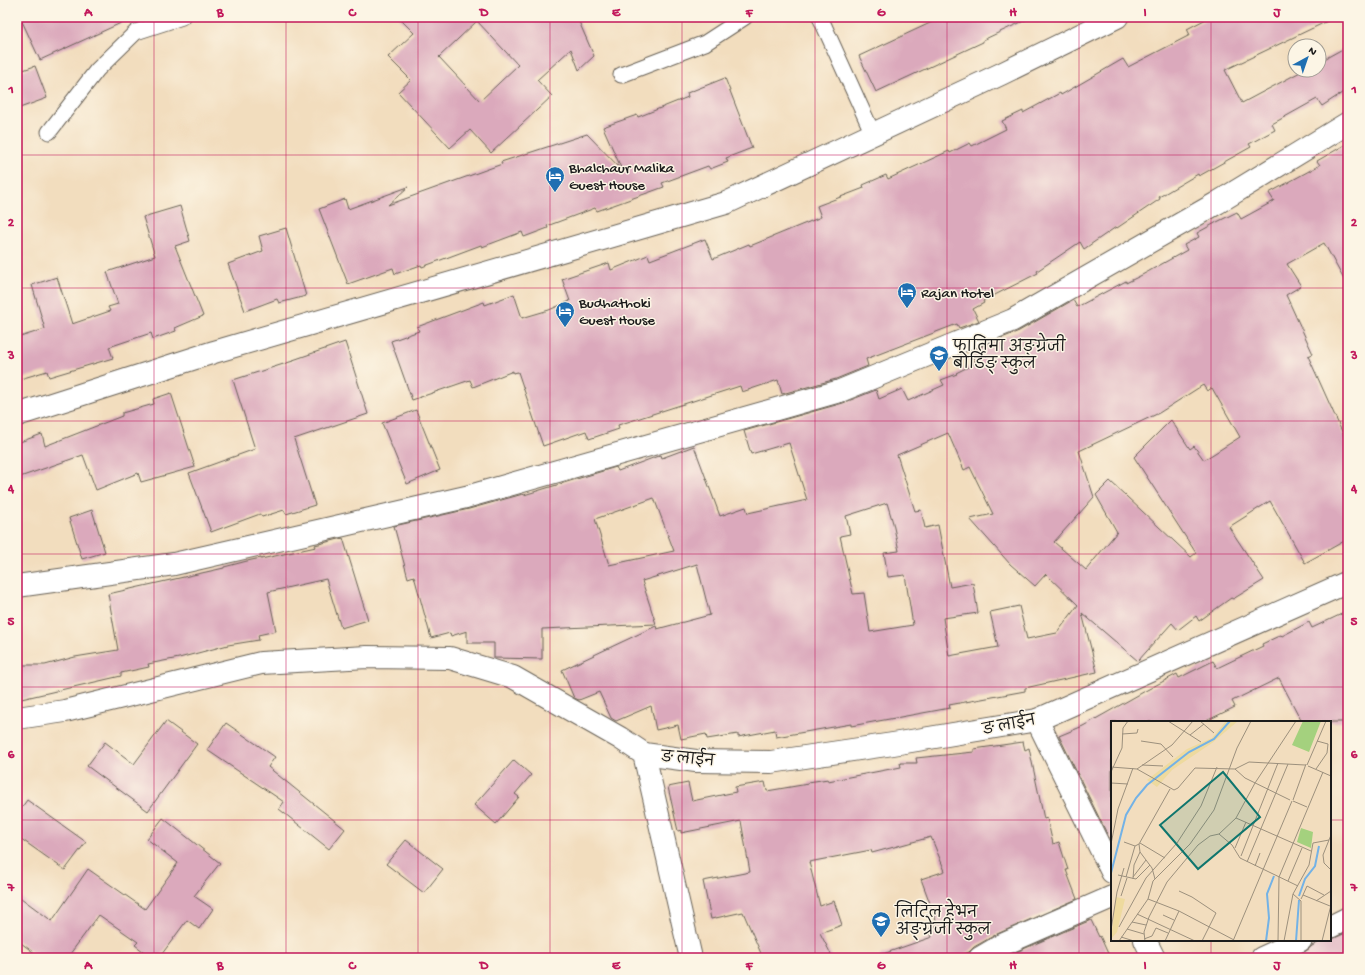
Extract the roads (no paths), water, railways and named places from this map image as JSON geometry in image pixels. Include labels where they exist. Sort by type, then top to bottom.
[{"type":"street","points":[[17,415],[214,352],[726,203],[1001,74],[1117,17]]},
{"type":"street","points":[[17,586],[174,564],[466,497],[840,391],[1013,320],[1217,203],[1348,123]]},
{"type":"street","name":"ङ लाईन","points":[[644,754],[696,761],[771,762],[893,744],[1037,720],[1348,582]]},
{"type":"street","points":[[17,718],[66,711],[261,663],[367,657],[450,658],[513,677],[620,738],[644,754],[691,958]]},
{"type":"street","points":[[1037,720],[1111,870]]},
{"type":"street","points":[[980,958],[1002,946],[1111,897]]},
{"type":"street","points":[[1331,926],[1348,918]]},
{"type":"street","points":[[1146,941],[1154,958]]},
{"type":"street","points":[[1262,958],[1300,941]]},
{"type":"lane","points":[[50,132],[96,70],[136,32],[182,17]]},
{"type":"lane","points":[[621,74],[705,43],[745,17]]},
{"type":"lane","points":[[820,17],[873,134]]},
{"type":"place","name":"Bhalchaur Malika Guest House","points":[[555,193]]},
{"type":"place","name":"Rajan Hotel","points":[[907,309]]},
{"type":"place","name":"Budhathoki Guest House","points":[[565,328]]},
{"type":"place","name":"फातिमा अङ्‍ग्रेजी बोर्डिङ् स्कुल","points":[[939,372]]},
{"type":"place","name":"लिटिल हेभन अङ्‍ग्रेजी स्कुल","points":[[881,938]]}]
